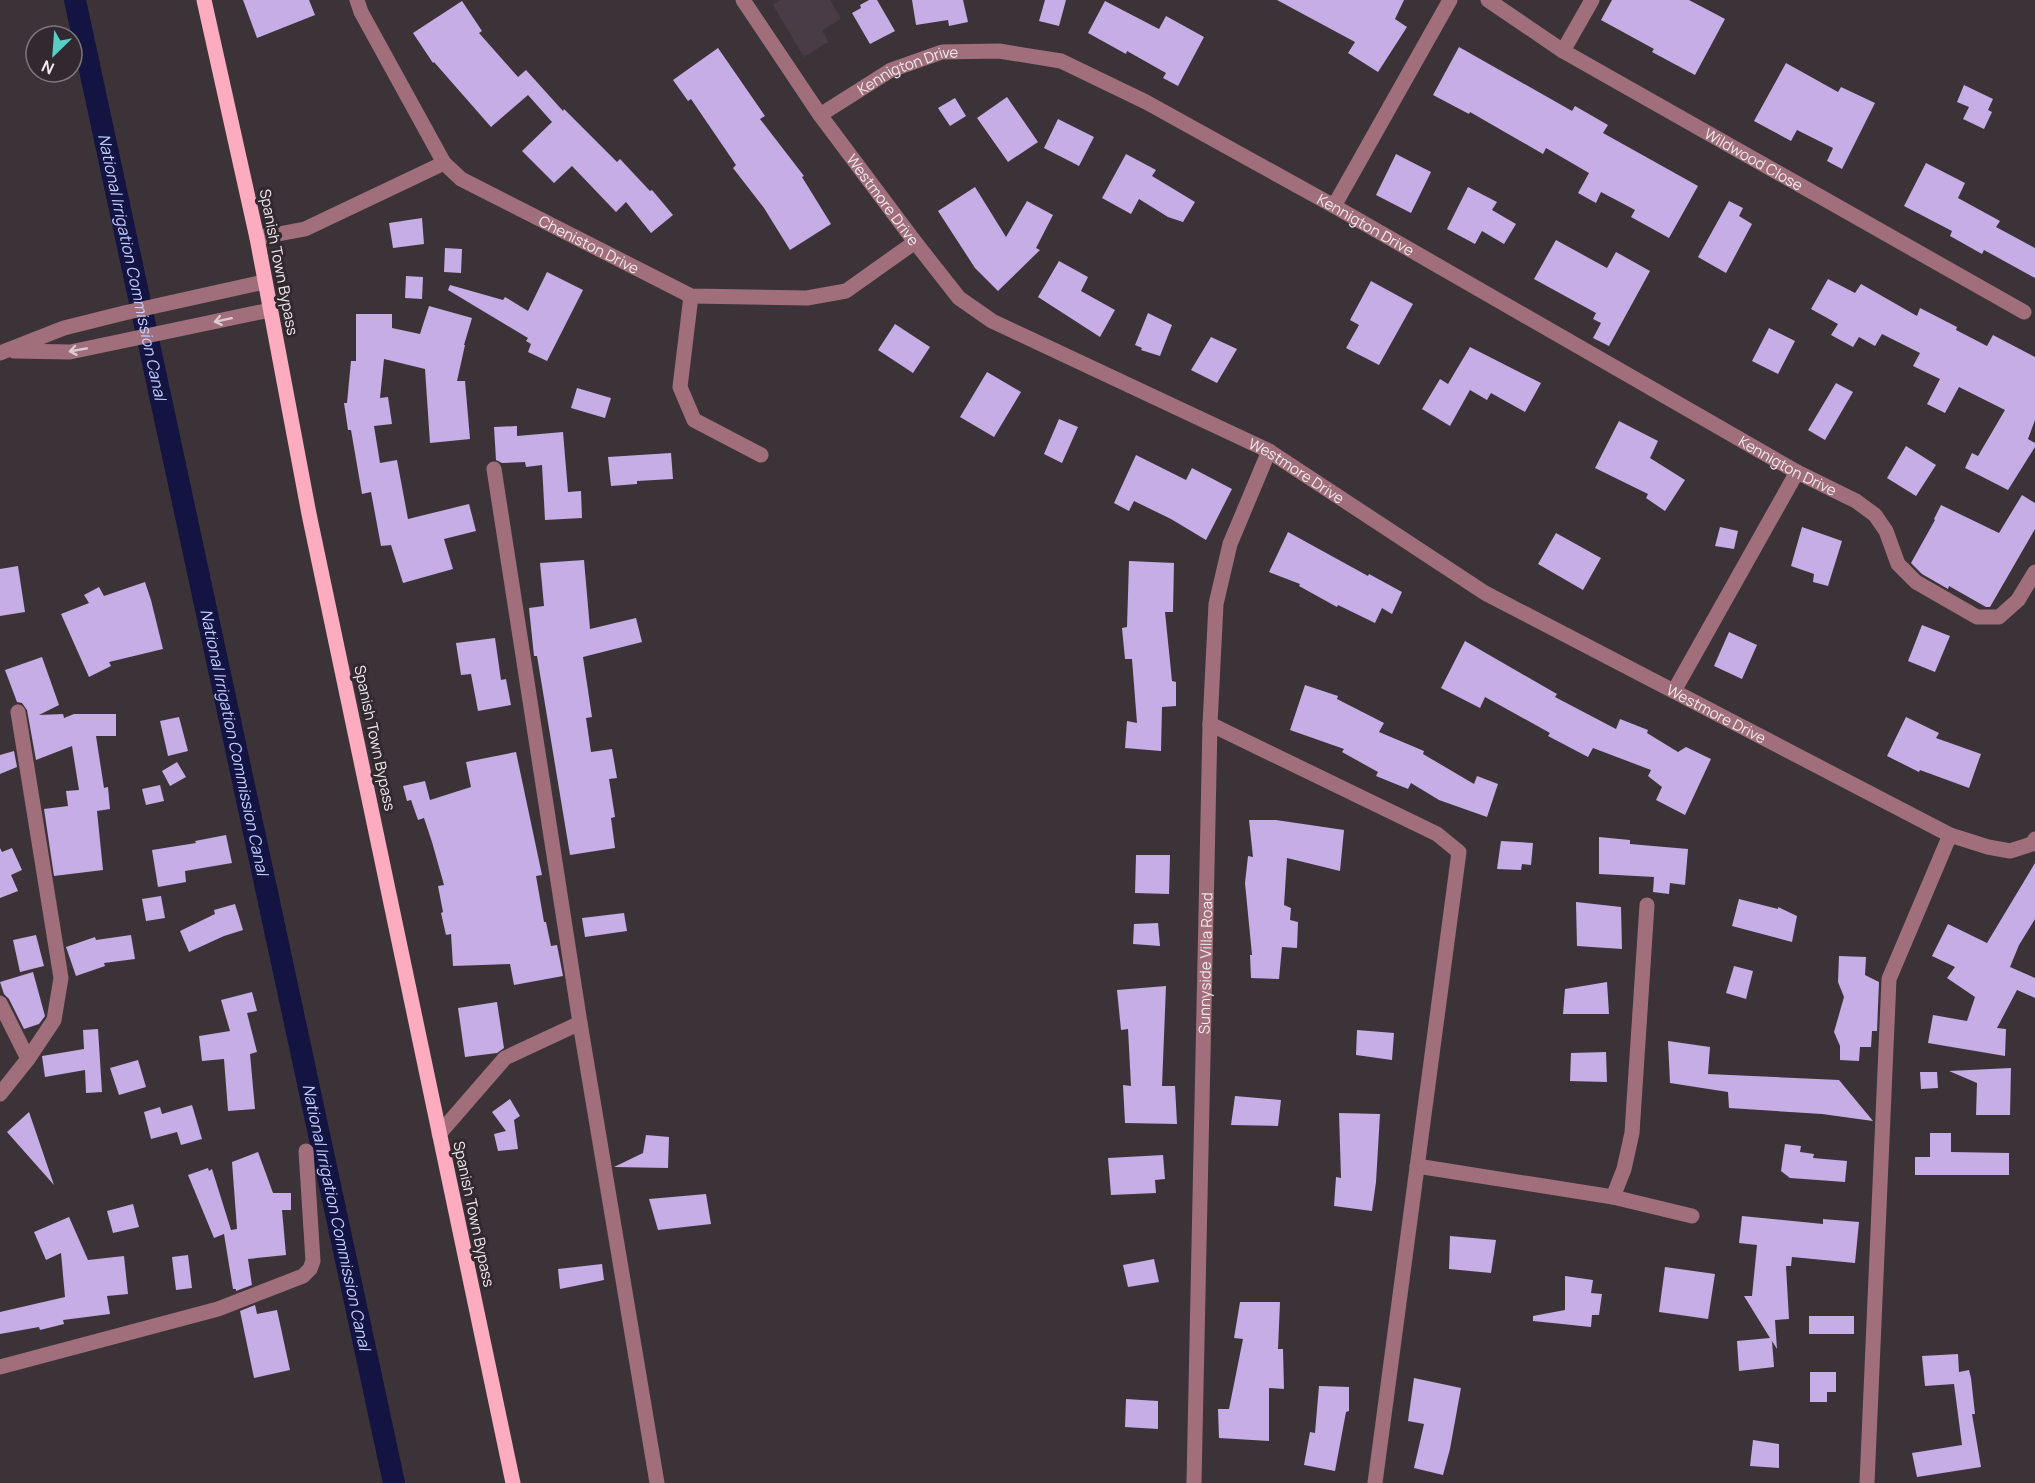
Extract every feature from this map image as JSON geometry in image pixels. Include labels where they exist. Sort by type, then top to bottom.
[{"type":"main road","name":"Spanish Town Bypass","points":[[204,0],[257,238],[309,514],[513,1483]]},
{"type":"street","name":"Cheniston Drive","points":[[357,0],[361,12],[444,164],[461,179],[691,296],[807,298],[846,291],[915,242]]},
{"type":"street","name":"Westmore Drive","points":[[743,0],[820,115],[915,242],[959,297],[992,321],[1269,450],[1485,593],[1950,835],[1988,848],[2010,851],[2032,843],[2035,839]]},
{"type":"street","points":[[1334,206],[1450,0]]},
{"type":"street","name":"Wildwood Close","points":[[1488,0],[1563,51],[2024,312]]},
{"type":"street","points":[[1563,51],[1592,0]]},
{"type":"street","name":"Kennigton Drive","points":[[820,115],[891,70],[942,52],[999,51],[1061,61],[1146,102],[1334,206],[1797,472],[1856,501],[1875,515],[1886,531],[1898,564],[1916,582],[1977,617],[1998,617],[2018,600],[2035,572]]},
{"type":"street","points":[[257,238],[305,229],[444,164]]},
{"type":"street","points":[[4,352],[64,328],[264,282]]},
{"type":"street","points":[[691,296],[680,387],[694,420],[761,455]]},
{"type":"street","points":[[4,352],[70,352],[270,310]]},
{"type":"street","name":"Sunnyside Villa Road","points":[[1194,1483],[1210,724],[1216,604],[1230,544],[1269,450]]},
{"type":"street","points":[[494,469],[580,1023],[657,1483]]},
{"type":"street","points":[[1674,691],[1797,472]]},
{"type":"street","points":[[0,1094],[54,1020],[61,978],[18,712]]},
{"type":"street","points":[[1210,724],[1437,834],[1459,852],[1375,1483]]},
{"type":"street","points":[[1867,1483],[1889,979],[1950,835]]},
{"type":"street","points":[[1613,1197],[1624,1169],[1632,1133],[1647,905]]},
{"type":"street","points":[[0,1002],[27,1059]]},
{"type":"street","points":[[439,1134],[505,1058],[580,1023]]},
{"type":"street","points":[[0,1367],[218,1309],[303,1276],[310,1269],[313,1261],[306,1151]]},
{"type":"street","points":[[1417,1166],[1613,1197],[1692,1216]]},
{"type":"shaded area","points":[[781,0],[830,0],[841,19],[822,30],[828,42],[804,57],[773,5]]},
{"type":"building","points":[[243,0],[309,0],[315,15],[257,38]]},
{"type":"building","points":[[869,0],[877,0],[895,31],[870,44],[852,13]]},
{"type":"building","points":[[912,0],[963,0],[968,22],[949,26],[948,20],[916,25]]},
{"type":"building","points":[[1045,0],[1066,0],[1059,26],[1039,21]]},
{"type":"building","points":[[1277,0],[1404,0],[1395,19],[1407,27],[1378,72],[1348,53],[1355,42]]},
{"type":"building","points":[[1612,0],[1689,0],[1725,19],[1695,75],[1652,52],[1654,49],[1601,20]]},
{"type":"building","points":[[462,1],[482,31],[479,33],[518,77],[526,70],[563,111],[564,109],[617,162],[620,159],[650,191],[652,190],[673,215],[651,233],[626,202],[616,212],[572,166],[554,183],[522,151],[552,122],[528,95],[491,127],[433,63],[413,33]]},
{"type":"building","points":[[1105,1],[1159,29],[1166,16],[1204,37],[1178,86],[1163,78],[1166,73],[1088,33]]},
{"type":"building","points":[[1459,47],[1572,111],[1575,106],[1608,125],[1603,133],[1698,186],[1669,238],[1631,217],[1635,210],[1601,192],[1596,203],[1578,193],[1589,173],[1546,148],[1543,154],[1470,112],[1469,114],[1433,95]]},
{"type":"building","points":[[718,48],[765,116],[760,119],[804,176],[802,177],[831,224],[790,250],[764,208],[733,168],[736,165],[691,99],[688,101],[673,80]]},
{"type":"building","points":[[1786,63],[1838,92],[1841,87],[1875,103],[1842,169],[1827,161],[1833,148],[1797,130],[1791,141],[1754,121]]},
{"type":"building","points":[[1964,85],[1993,99],[1988,110],[1992,112],[1984,129],[1963,119],[1969,107],[1957,102]]},
{"type":"building","points":[[1007,97],[1038,142],[1008,162],[977,118]]},
{"type":"building","points":[[955,98],[966,116],[950,126],[938,108]]},
{"type":"building","points":[[1058,119],[1094,137],[1079,166],[1044,148]]},
{"type":"building","points":[[1126,154],[1156,170],[1152,176],[1195,202],[1183,222],[1168,217],[1139,199],[1131,214],[1102,198]]},
{"type":"building","points":[[1396,154],[1431,172],[1411,213],[1376,195]]},
{"type":"building","points":[[1926,163],[1965,183],[1958,198],[2000,221],[1996,227],[2035,248],[2035,278],[1984,250],[1982,254],[1950,236],[1952,231],[1904,206]]},
{"type":"building","points":[[975,187],[1006,237],[1027,201],[1053,215],[1036,248],[1040,250],[998,291],[975,268],[938,211]]},
{"type":"building","points":[[1468,187],[1497,202],[1492,210],[1516,224],[1504,244],[1482,231],[1475,244],[1447,229]]},
{"type":"building","points":[[1729,201],[1743,208],[1739,216],[1752,224],[1726,273],[1698,257]]},
{"type":"building","points":[[422,218],[424,244],[393,248],[389,223]]},
{"type":"building","points":[[1556,240],[1607,268],[1616,252],[1650,271],[1609,346],[1593,338],[1601,323],[1593,319],[1596,313],[1534,279]]},
{"type":"building","points":[[445,248],[462,249],[461,273],[444,272]]},
{"type":"building","points":[[1059,261],[1088,277],[1081,291],[1115,310],[1100,337],[1038,297]]},
{"type":"building","points":[[547,272],[583,290],[547,361],[528,352],[531,344],[526,341],[528,338],[448,290],[450,285],[503,300],[505,297],[528,311]]},
{"type":"building","points":[[406,276],[423,277],[422,299],[405,298]]},
{"type":"building","points":[[1828,279],[1855,293],[1861,284],[1917,316],[1920,308],[1987,346],[1993,335],[2035,357],[2035,420],[2028,439],[2035,443],[2035,447],[2008,490],[1965,468],[1972,453],[1978,456],[2005,410],[1959,387],[1945,413],[1927,404],[1940,379],[1913,366],[1920,353],[1882,334],[1875,346],[1859,337],[1853,347],[1831,335],[1838,324],[1811,309]]},
{"type":"building","points":[[1371,281],[1413,304],[1379,365],[1346,348],[1359,325],[1350,320]]},
{"type":"building","points":[[429,306],[472,318],[457,381],[465,381],[470,439],[430,443],[425,369],[384,359],[380,398],[388,397],[392,424],[374,426],[380,463],[397,460],[408,519],[469,504],[476,531],[444,539],[453,569],[403,583],[391,545],[381,546],[371,492],[362,494],[344,403],[347,403],[351,361],[356,361],[356,314],[392,314],[392,328],[420,334]]},
{"type":"building","points":[[1148,313],[1172,325],[1160,356],[1141,350],[1142,348],[1135,345]]},
{"type":"building","points":[[895,324],[930,347],[913,373],[878,350]]},
{"type":"building","points":[[1769,328],[1795,341],[1778,374],[1752,361]]},
{"type":"building","points":[[1211,337],[1237,349],[1217,383],[1191,370]]},
{"type":"building","points":[[1470,347],[1541,383],[1525,412],[1491,393],[1487,400],[1470,390],[1450,426],[1422,409],[1440,379],[1448,384]]},
{"type":"building","points":[[987,372],[1021,392],[994,437],[960,417]]},
{"type":"building","points":[[1836,383],[1853,392],[1825,440],[1808,430]]},
{"type":"building","points":[[577,388],[611,398],[605,418],[571,408]]},
{"type":"building","points":[[1059,419],[1078,427],[1062,463],[1044,454]]},
{"type":"building","points":[[1619,421],[1658,441],[1650,458],[1685,480],[1665,511],[1646,498],[1648,494],[1595,468]]},
{"type":"building","points":[[517,426],[517,436],[563,432],[568,492],[581,491],[582,518],[545,520],[542,465],[526,467],[525,462],[502,463],[496,460],[494,427]]},
{"type":"building","points":[[1906,446],[1936,465],[1916,496],[1887,478]]},
{"type":"building","points":[[671,453],[673,479],[637,481],[637,484],[611,486],[608,457]]},
{"type":"building","points":[[1136,455],[1186,480],[1192,468],[1232,489],[1206,540],[1134,501],[1129,511],[1114,503]]},
{"type":"building","points":[[2022,495],[2035,503],[2035,529],[1990,607],[1986,607],[1949,586],[1948,589],[1922,574],[1911,563],[1941,505],[1999,533]]},
{"type":"building","points":[[1720,527],[1738,531],[1734,549],[1715,546]]},
{"type":"building","points":[[1802,527],[1842,541],[1828,586],[1813,582],[1814,574],[1791,566]]},
{"type":"building","points":[[1288,532],[1402,592],[1392,614],[1382,608],[1375,623],[1338,605],[1337,607],[1299,586],[1300,584],[1269,572]]},
{"type":"building","points":[[1556,533],[1601,558],[1583,590],[1538,564]]},
{"type":"building","points":[[584,560],[590,629],[636,618],[642,642],[583,657],[592,717],[586,718],[591,752],[612,749],[617,778],[609,779],[615,817],[611,818],[615,848],[570,855],[537,656],[534,656],[529,608],[544,606],[540,563]]},
{"type":"building","points":[[1129,561],[1174,563],[1173,612],[1165,612],[1172,681],[1176,682],[1176,706],[1162,707],[1161,751],[1125,748],[1127,721],[1137,723],[1132,659],[1125,659],[1122,628],[1127,627]]},
{"type":"building","points":[[18,566],[25,612],[0,616],[0,569]]},
{"type":"building","points":[[145,582],[163,649],[109,662],[111,666],[89,677],[61,614],[89,603],[84,595],[99,587],[104,596]]},
{"type":"building","points":[[1922,625],[1950,636],[1935,672],[1908,661]]},
{"type":"building","points":[[1729,632],[1757,645],[1742,679],[1714,666]]},
{"type":"building","points":[[495,638],[501,680],[506,679],[511,705],[478,711],[471,674],[461,675],[456,643]]},
{"type":"building","points":[[1465,641],[1557,694],[1555,697],[1616,729],[1620,719],[1648,730],[1647,733],[1678,752],[1686,747],[1711,759],[1685,815],[1656,800],[1662,787],[1648,776],[1651,770],[1593,748],[1588,757],[1548,736],[1550,733],[1485,697],[1480,708],[1441,688]]},
{"type":"building","points":[[42,657],[59,705],[39,715],[63,714],[64,718],[74,714],[116,714],[116,736],[96,736],[104,788],[108,787],[110,809],[97,811],[103,870],[54,876],[44,809],[68,806],[66,791],[79,790],[72,746],[36,760],[27,710],[22,703],[17,702],[5,670]]},
{"type":"building","points":[[1305,685],[1338,696],[1337,699],[1384,723],[1379,732],[1424,751],[1423,754],[1474,784],[1477,776],[1498,784],[1487,817],[1439,800],[1411,783],[1408,789],[1376,776],[1378,772],[1342,752],[1344,749],[1290,730]]},
{"type":"building","points":[[179,717],[188,751],[168,756],[160,721]]},
{"type":"building","points":[[1906,717],[1939,733],[1936,738],[1981,754],[1969,788],[1920,770],[1919,772],[1887,756]]},
{"type":"building","points":[[14,751],[17,767],[0,774],[0,755]]},
{"type":"building","points":[[516,752],[542,875],[536,876],[544,922],[546,922],[551,946],[557,945],[563,976],[514,985],[510,964],[453,966],[451,934],[446,935],[438,886],[444,885],[424,818],[418,820],[411,800],[407,801],[403,786],[425,781],[430,800],[471,787],[466,762]]},
{"type":"building","points":[[177,762],[186,777],[170,786],[162,771]]},
{"type":"building","points":[[160,785],[164,801],[146,805],[142,789]]},
{"type":"building","points":[[1249,820],[1276,820],[1344,830],[1340,871],[1287,858],[1284,905],[1291,908],[1290,920],[1298,922],[1297,948],[1282,947],[1279,979],[1251,978],[1250,955],[1252,955],[1245,883],[1248,856],[1253,857]]},
{"type":"building","points":[[226,835],[232,863],[185,871],[186,882],[158,887],[152,850],[196,843],[195,841]]},
{"type":"building","points":[[1599,837],[1630,840],[1630,844],[1688,849],[1685,885],[1670,883],[1669,894],[1653,892],[1654,877],[1599,874]]},
{"type":"building","points":[[1501,841],[1533,843],[1531,865],[1522,864],[1521,870],[1497,869]]},
{"type":"building","points":[[0,848],[2,852],[12,848],[22,870],[11,875],[18,891],[0,898]]},
{"type":"building","points":[[1136,855],[1170,855],[1169,894],[1135,893]]},
{"type":"building","points":[[2035,863],[2035,919],[2019,945],[2010,967],[2035,978],[2035,998],[2017,990],[1997,1028],[2006,1029],[2005,1056],[1928,1043],[1933,1015],[1967,1021],[1975,997],[1947,978],[1955,967],[1932,956],[1948,924],[1987,943]]},
{"type":"building","points":[[161,896],[165,918],[146,921],[142,899]]},
{"type":"building","points":[[1739,899],[1778,909],[1778,907],[1797,916],[1792,942],[1732,926]]},
{"type":"building","points":[[1576,902],[1621,907],[1622,949],[1577,946]]},
{"type":"building","points":[[235,904],[243,930],[189,952],[180,931],[215,914],[214,910]]},
{"type":"building","points":[[624,913],[627,931],[585,937],[582,918]]},
{"type":"building","points":[[1158,923],[1160,946],[1133,944],[1134,924]]},
{"type":"building","points":[[36,935],[44,966],[20,972],[13,940]]},
{"type":"building","points":[[131,935],[135,959],[104,963],[105,966],[76,976],[66,947],[95,937],[96,940]]},
{"type":"building","points":[[1839,956],[1866,957],[1865,975],[1879,982],[1877,1031],[1872,1031],[1871,1047],[1860,1047],[1859,1061],[1840,1060],[1840,1046],[1834,1032],[1844,997],[1838,982]]},
{"type":"building","points":[[1734,966],[1753,971],[1746,999],[1726,993]]},
{"type":"building","points":[[33,972],[45,1016],[39,1024],[24,1029],[9,999],[4,994],[0,982]]},
{"type":"building","points":[[1607,982],[1609,1014],[1563,1014],[1565,989]]},
{"type":"building","points":[[1166,986],[1162,1086],[1175,1086],[1177,1124],[1125,1123],[1123,1085],[1131,1086],[1128,1029],[1121,1030],[1117,990]]},
{"type":"building","points":[[252,992],[257,1011],[247,1013],[257,1052],[250,1054],[255,1109],[228,1111],[224,1059],[202,1061],[199,1036],[230,1031],[221,1000]]},
{"type":"building","points":[[497,1002],[504,1048],[497,1053],[465,1057],[458,1008]]},
{"type":"building","points":[[98,1029],[102,1092],[86,1093],[85,1070],[45,1077],[42,1056],[84,1049],[83,1030]]},
{"type":"building","points":[[1357,1030],[1394,1033],[1392,1060],[1356,1055]]},
{"type":"building","points":[[1668,1041],[1710,1047],[1708,1074],[1839,1080],[1873,1121],[1822,1114],[1729,1108],[1728,1092],[1670,1083]]},
{"type":"building","points":[[1606,1052],[1607,1082],[1570,1081],[1571,1053]]},
{"type":"building","points":[[138,1060],[146,1087],[119,1095],[110,1068]]},
{"type":"building","points":[[2011,1068],[2010,1115],[1976,1115],[1977,1083],[1949,1071]]},
{"type":"building","points":[[1920,1072],[1937,1072],[1938,1088],[1921,1089]]},
{"type":"building","points":[[1235,1096],[1281,1100],[1278,1126],[1231,1125]]},
{"type":"building","points":[[510,1099],[520,1116],[514,1120],[518,1149],[498,1151],[494,1134],[506,1131],[492,1112]]},
{"type":"building","points":[[192,1105],[202,1139],[181,1145],[177,1132],[151,1139],[144,1112],[160,1107],[162,1114]]},
{"type":"building","points":[[29,1112],[54,1185],[7,1132]]},
{"type":"building","points":[[1339,1113],[1380,1114],[1372,1211],[1334,1206],[1336,1177],[1341,1178]]},
{"type":"building","points":[[1930,1133],[1951,1133],[1951,1152],[2009,1153],[2009,1175],[1915,1175],[1915,1157],[1930,1157]]},
{"type":"building","points":[[646,1135],[669,1137],[668,1168],[614,1167],[643,1153]]},
{"type":"building","points":[[1785,1144],[1801,1146],[1800,1152],[1814,1154],[1813,1158],[1847,1161],[1845,1182],[1790,1178],[1781,1171]]},
{"type":"building","points":[[258,1152],[273,1193],[291,1193],[291,1210],[282,1210],[286,1255],[248,1259],[252,1285],[236,1291],[233,1289],[224,1234],[214,1238],[188,1175],[208,1168],[209,1171],[212,1169],[231,1230],[237,1229],[232,1162]]},
{"type":"building","points":[[1163,1155],[1165,1179],[1155,1180],[1156,1193],[1111,1195],[1108,1158]]},
{"type":"building","points":[[706,1194],[711,1224],[658,1230],[649,1199]]},
{"type":"building","points":[[133,1204],[139,1227],[113,1233],[107,1211]]},
{"type":"building","points":[[1742,1216],[1823,1224],[1823,1219],[1859,1222],[1855,1263],[1792,1257],[1791,1266],[1786,1266],[1789,1319],[1775,1320],[1777,1349],[1772,1341],[1774,1367],[1739,1371],[1737,1341],[1770,1338],[1744,1296],[1752,1296],[1757,1245],[1739,1243]]},
{"type":"building","points":[[69,1217],[88,1260],[124,1256],[128,1294],[107,1296],[110,1314],[63,1320],[64,1324],[40,1330],[39,1327],[0,1334],[0,1312],[65,1297],[61,1253],[46,1260],[34,1232]]},
{"type":"building","points":[[1450,1236],[1496,1240],[1491,1273],[1449,1269]]},
{"type":"building","points":[[188,1255],[192,1288],[176,1290],[172,1257]]},
{"type":"building","points":[[1154,1259],[1159,1282],[1128,1287],[1123,1265]]},
{"type":"building","points":[[602,1264],[604,1280],[560,1289],[558,1269]]},
{"type":"building","points":[[1665,1267],[1715,1274],[1708,1319],[1659,1312]]},
{"type":"building","points":[[1565,1276],[1593,1280],[1591,1293],[1602,1294],[1599,1315],[1592,1315],[1591,1327],[1533,1321],[1533,1316],[1565,1310]]},
{"type":"building","points":[[1240,1302],[1280,1302],[1278,1349],[1283,1349],[1284,1389],[1269,1388],[1269,1441],[1219,1438],[1218,1409],[1229,1409],[1243,1339],[1234,1338]]},
{"type":"building","points":[[255,1305],[257,1314],[277,1310],[290,1370],[254,1378],[240,1311]]},
{"type":"building","points":[[1809,1316],[1854,1316],[1854,1334],[1809,1334]]},
{"type":"building","points":[[1958,1354],[1959,1372],[1969,1370],[1971,1378],[1975,1414],[1972,1414],[1981,1467],[1917,1477],[1912,1453],[1962,1445],[1954,1384],[1925,1386],[1922,1356]]},
{"type":"building","points":[[1810,1372],[1836,1372],[1836,1392],[1827,1392],[1827,1402],[1810,1402]]},
{"type":"building","points":[[1414,1378],[1461,1388],[1443,1475],[1414,1468],[1424,1424],[1408,1421]]},
{"type":"building","points":[[1319,1386],[1349,1387],[1349,1411],[1346,1412],[1335,1471],[1304,1465],[1310,1432],[1315,1433]]},
{"type":"building","points":[[1126,1399],[1158,1401],[1158,1429],[1125,1427]]},
{"type":"building","points":[[1753,1440],[1779,1444],[1779,1468],[1750,1466]]},
{"type":"waterway","name":"National Irrigation Commission Canal","points":[[75,0],[394,1483]]}]
